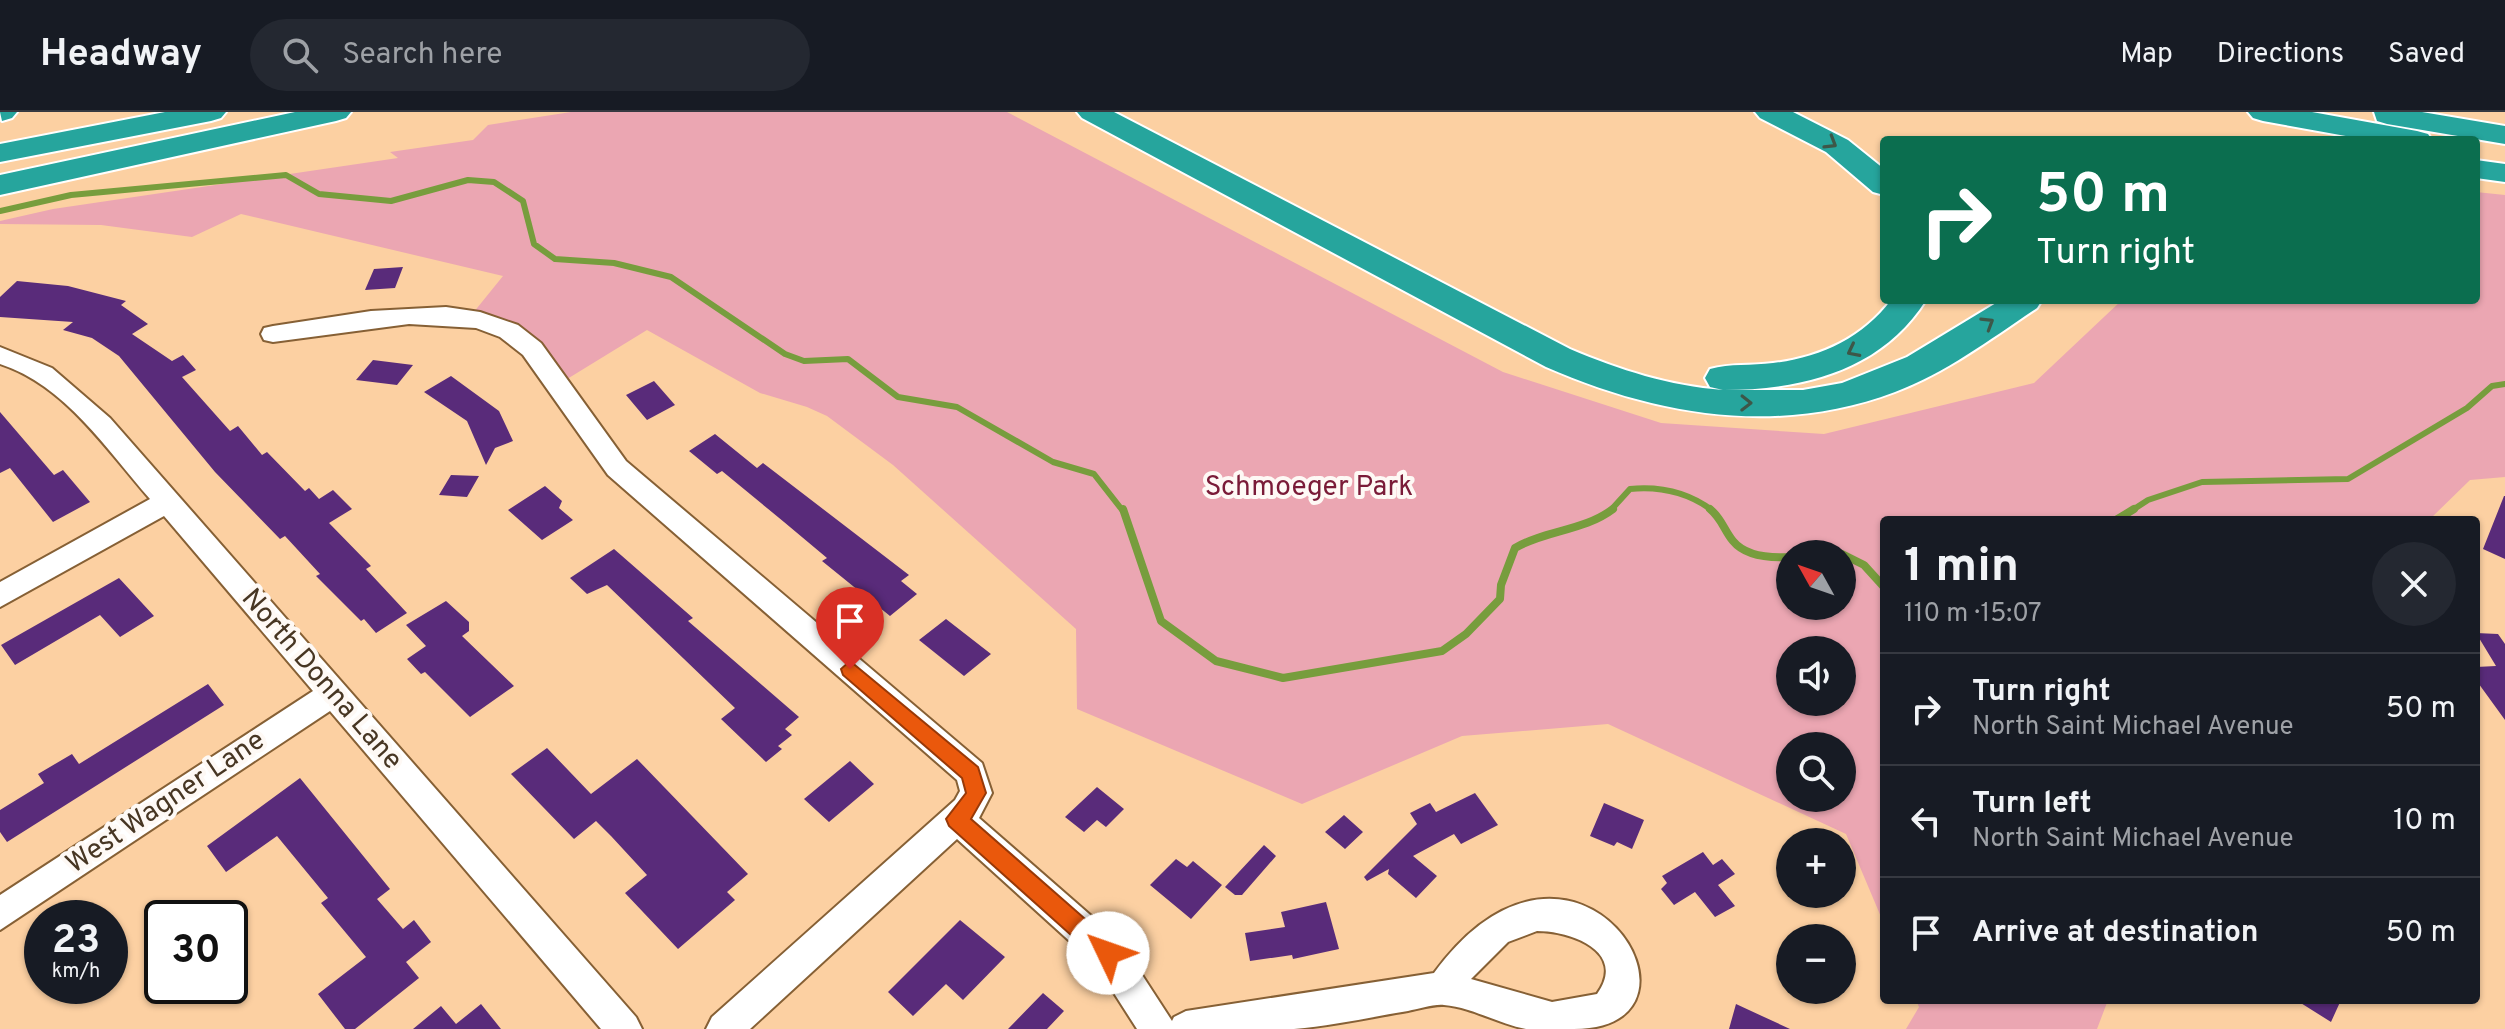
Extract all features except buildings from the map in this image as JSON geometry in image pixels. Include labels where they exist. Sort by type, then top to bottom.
[{"type":"highway","points":[[0,140],[136,112]]},
{"type":"highway","points":[[0,153],[211,112]]},
{"type":"highway","points":[[0,174],[322,112]]},
{"type":"highway","points":[[0,185],[336,112]]},
{"type":"highway","points":[[1092,112],[1558,358],[1603,377],[1657,393],[1755,403],[1800,402],[1846,394],[1903,373],[2018,304]]},
{"type":"highway","points":[[1127,112],[1572,342],[1604,357],[1658,371],[1738,378],[1817,367],[1876,339],[1897,319],[1906,304]]},
{"type":"highway","points":[[1770,112],[1837,146],[1880,182]]},
{"type":"highway","points":[[2263,112],[2395,136]]},
{"type":"highway","points":[[2371,112],[2475,136]]},
{"type":"highway","points":[[2420,112],[2488,139],[2505,157]]},
{"type":"highway","points":[[2480,170],[2505,173]]},
{"type":"street","points":[[273,334],[436,316],[484,321],[515,334],[559,384],[596,443],[617,468],[965,766],[973,777],[976,793],[972,804],[724,1029]]},
{"type":"street","name":"North Donna Lane","points":[[0,355],[30,364],[60,384],[101,425],[624,1029]]},
{"type":"street","points":[[0,596],[167,502]]},
{"type":"street","name":"West Wagner Lane","points":[[0,914],[333,693]]},
{"type":"street","points":[[957,819],[1108,953],[1157,1029]]},
{"type":"street","points":[[1186,1029],[1444,988],[1552,1019],[1577,1017],[1607,1009],[1622,986],[1622,960],[1608,936],[1576,919],[1541,915],[1522,918],[1499,929],[1469,953],[1444,988]]},
{"type":"green space","name":"Schmoeger Park","points":[[571,112],[1007,112],[1503,372],[1661,423],[1824,434],[2034,383],[2118,304],[2480,304],[2480,192],[2505,195],[2505,477],[2470,480],[2433,516],[1880,516],[1880,915],[1856,858],[1856,828],[1833,828],[1798,812],[1856,812],[1856,732],[1776,732],[1776,802],[1608,724],[1462,736],[1302,804],[1077,709],[1076,629],[893,465],[827,416],[760,393],[647,330],[559,384],[537,356],[469,318],[503,276],[241,214],[192,237],[101,225],[0,224],[0,221],[53,209],[398,158],[390,152],[473,140],[488,125]]},
{"type":"green space","points":[[1918,1004],[2106,1004],[2097,1029],[1906,1029],[1919,1007]]},
{"type":"waterway","points":[[0,211],[71,195],[286,175],[319,194],[391,201],[468,180],[494,182],[523,201],[534,244],[555,259],[614,263],[671,277],[785,354],[804,361],[848,359],[898,397],[957,407],[1053,462],[1094,474],[1123,511]]},
{"type":"waterway","points":[[2131,511],[2148,500],[2202,482],[2348,479],[2467,408],[2492,386],[2505,384]]},
{"type":"waterway","points":[[1610,511],[1630,489],[1641,488],[1684,495],[1713,511]]},
{"type":"waterway","points":[[1123,509],[1161,621],[1216,661],[1283,678],[1442,651],[1466,634],[1500,599],[1501,585],[1515,548],[1539,537],[1590,522],[1610,511]]},
{"type":"waterway","points":[[1710,509],[1738,546],[1752,553],[1776,557]]},
{"type":"waterway","points":[[2123,516],[2134,509]]},
{"type":"waterway","points":[[1856,561],[1880,583]]},
{"type":"route","points":[[850,669],[971,773],[976,793],[972,804],[957,819],[1108,953]]}]
